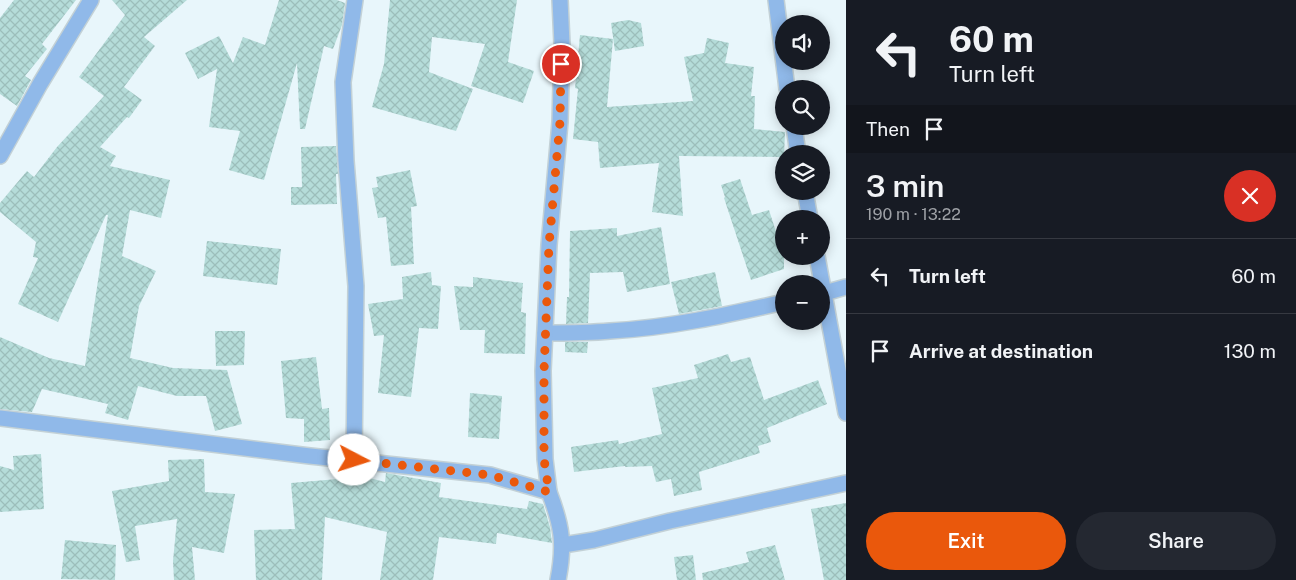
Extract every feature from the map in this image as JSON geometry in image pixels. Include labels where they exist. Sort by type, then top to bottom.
[{"type":"street","points":[[0,156],[40,84],[91,0]]},
{"type":"street","points":[[354,460],[356,286],[346,161],[343,82],[355,0]]},
{"type":"street","points":[[558,580],[563,545],[559,519],[549,492],[544,459],[544,372],[549,245],[560,122],[562,44],[560,0]]},
{"type":"street","points":[[776,0],[786,80]]},
{"type":"street","points":[[830,292],[846,287]]},
{"type":"street","points":[[545,334],[612,331],[664,325],[735,314],[775,304]]},
{"type":"street","points":[[830,330],[846,413]]},
{"type":"street","points":[[0,418],[490,475],[549,492]]},
{"type":"street","points":[[563,545],[594,540],[670,521],[846,483]]},
{"type":"building","points":[[14,0],[76,0],[42,44],[47,49],[25,76],[31,80],[17,106],[0,94],[0,18]]},
{"type":"building","points":[[112,0],[187,0],[144,37],[155,46],[124,87],[142,100],[129,118],[127,117],[100,147],[116,156],[110,166],[170,180],[161,218],[130,210],[122,256],[156,271],[139,306],[130,358],[173,368],[227,370],[242,424],[215,431],[206,396],[177,396],[138,386],[128,420],[105,413],[108,404],[42,389],[32,412],[0,409],[0,337],[49,358],[85,366],[108,215],[106,215],[58,322],[18,304],[38,258],[33,257],[36,242],[0,212],[0,203],[27,171],[34,177],[57,147],[104,96],[79,77],[125,15]]},
{"type":"building","points":[[279,0],[337,0],[345,3],[342,25],[333,49],[324,46],[305,129],[300,129],[297,63],[264,180],[229,170],[240,131],[209,127],[217,69],[198,79],[185,53],[219,36],[233,63],[243,37],[265,45]]},
{"type":"building","points":[[390,0],[517,0],[508,62],[534,71],[523,103],[471,86],[485,44],[432,37],[429,72],[473,89],[456,131],[372,107],[384,64]]},
{"type":"building","points":[[628,20],[641,23],[644,46],[615,51],[611,23]]},
{"type":"building","points":[[580,35],[613,39],[607,107],[693,101],[684,57],[704,53],[707,38],[729,43],[725,63],[754,67],[751,96],[755,96],[754,129],[775,131],[775,135],[785,135],[784,145],[775,145],[775,157],[679,156],[683,216],[652,212],[659,163],[600,168],[598,142],[573,139],[578,89],[575,88]]},
{"type":"building","points":[[336,146],[338,174],[336,174],[337,204],[291,205],[291,187],[302,187],[301,147]]},
{"type":"building","points":[[410,170],[417,206],[411,207],[414,264],[391,266],[386,217],[378,218],[372,188],[378,187],[376,177]]},
{"type":"building","points":[[740,179],[752,215],[769,210],[775,229],[775,265],[784,265],[784,269],[751,280],[721,185]]},
{"type":"building","points":[[661,227],[670,284],[627,292],[623,272],[590,273],[588,323],[566,324],[567,297],[569,297],[570,231],[617,228],[617,236]]},
{"type":"building","points":[[207,241],[281,249],[277,285],[203,276]]},
{"type":"building","points":[[431,272],[432,285],[441,286],[438,329],[419,328],[411,397],[378,393],[384,335],[374,336],[368,304],[403,299],[402,277]]},
{"type":"building","points":[[715,272],[722,306],[679,314],[671,282]]},
{"type":"building","points":[[473,277],[523,283],[521,312],[526,313],[525,354],[484,353],[485,330],[460,330],[454,286],[473,287]]},
{"type":"building","points":[[215,331],[245,331],[244,365],[216,366]]},
{"type":"building","points":[[565,342],[588,342],[587,353],[565,352]]},
{"type":"building","points":[[728,354],[731,362],[750,357],[764,400],[818,380],[827,404],[767,428],[771,442],[758,446],[760,453],[699,472],[702,490],[674,496],[671,479],[656,482],[652,466],[625,466],[574,472],[571,447],[618,440],[619,444],[662,434],[652,388],[698,378],[694,365]]},
{"type":"building","points":[[316,357],[322,409],[329,408],[330,440],[304,442],[304,419],[286,418],[281,361]]},
{"type":"building","points":[[470,393],[502,396],[499,439],[468,437]]},
{"type":"building","points":[[41,454],[44,509],[0,512],[0,466],[14,470],[13,456]]},
{"type":"building","points":[[204,459],[205,492],[235,494],[224,553],[192,547],[195,580],[174,580],[173,561],[177,519],[135,526],[140,560],[126,562],[112,491],[169,481],[168,460]]},
{"type":"building","points":[[350,473],[385,482],[386,473],[441,483],[439,497],[527,509],[529,501],[543,504],[550,527],[552,543],[497,533],[496,544],[439,537],[433,580],[380,580],[387,532],[325,517],[322,580],[256,580],[254,530],[295,529],[291,483],[349,478]]},
{"type":"building","points":[[846,503],[846,580],[824,580],[811,509]]},
{"type":"building","points":[[65,540],[116,545],[115,580],[61,579]]},
{"type":"building","points":[[775,545],[785,580],[703,580],[702,573],[749,562],[746,552]]},
{"type":"building","points":[[693,555],[696,580],[677,580],[674,557]]},
{"type":"route","points":[[354,460],[490,475],[549,492],[544,459],[544,372],[549,245],[560,122],[561,64]]}]
